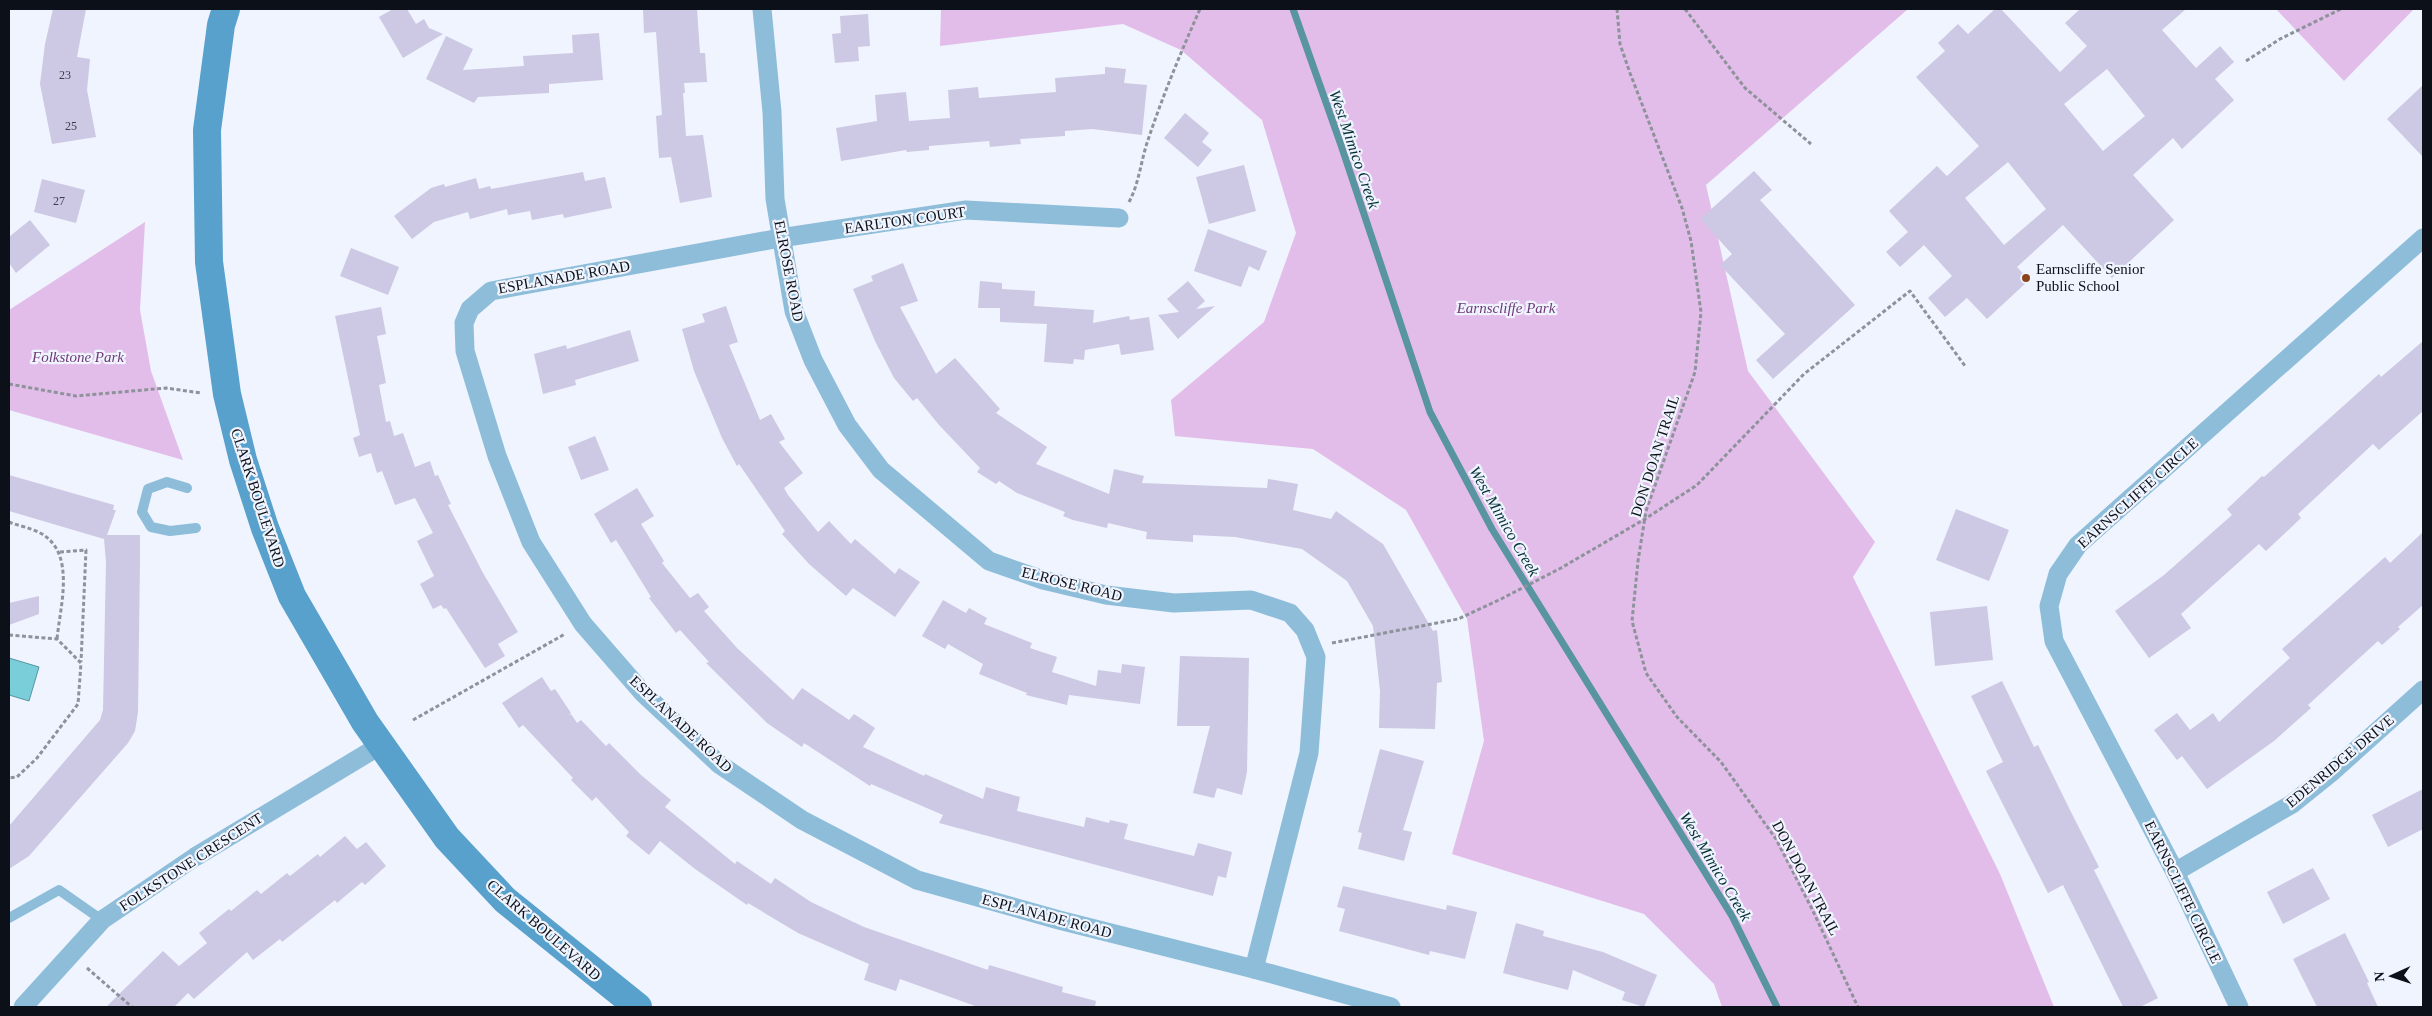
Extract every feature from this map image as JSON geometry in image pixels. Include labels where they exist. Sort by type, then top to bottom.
[{"type":"street","name":"CLARK BOULEVARD","points":[[226,9],[207,130],[209,262],[227,394],[244,462],[265,528],[292,596],[365,722],[447,838],[505,900],[638,1007]]},
{"type":"street","name":"ELROSE ROAD","points":[[762,9],[772,112],[775,199],[780,238],[794,311],[813,360],[847,425],[881,470],[989,561],[1043,580],[1106,595],[1174,603],[1251,600],[1290,613],[1305,630],[1316,658],[1309,753],[1254,969]]},
{"type":"street","name":"EARLTON COURT","points":[[780,238],[966,210],[1119,218]]},
{"type":"street","name":"ESPLANADE ROAD","points":[[780,238],[490,291],[470,309],[464,323],[465,351],[497,456],[532,542],[584,624],[642,693],[719,764],[802,820],[881,862],[926,882],[1058,920],[1254,969],[1391,1007]]},
{"type":"street","name":"EARNSCLIFFE CIRCLE","points":[[2239,1007],[2175,872],[2054,641],[2049,606],[2058,574],[2078,545],[2423,238]]},
{"type":"street","name":"EDENRIDGE DRIVE","points":[[2175,872],[2292,804],[2333,771],[2423,690]]},
{"type":"street","name":"FOLKSTONE CRESCENT","points":[[23,1007],[102,920],[195,857],[381,745]]},
{"type":"lane","points":[[188,488],[167,482],[148,489],[142,512],[151,527],[170,531],[196,528]]},
{"type":"lane","points":[[9,918],[59,890],[102,920]]},
{"type":"path","points":[[1119,218],[1134,192],[1138,172],[1165,92],[1200,9]]},
{"type":"path","name":"DON DOAN TRAIL","points":[[1617,9],[1620,44],[1682,208],[1691,241],[1701,312],[1695,372],[1645,519],[1638,561],[1632,621],[1646,673],[1677,717],[1721,762],[1776,839],[1812,909],[1858,1007]]},
{"type":"path","points":[[1685,9],[1744,88],[1811,144]]},
{"type":"path","points":[[2246,61],[2280,39],[2341,9]]},
{"type":"path","points":[[1312,647],[1458,619],[1561,568],[1645,519],[1697,485],[1804,374],[1910,291],[1965,366]]},
{"type":"path","points":[[9,384],[76,396],[166,388],[202,393]]},
{"type":"path","points":[[9,522],[43,534],[60,552],[63,574],[57,639]]},
{"type":"path","points":[[9,778],[17,777],[37,758],[78,704],[86,550],[60,552]]},
{"type":"path","points":[[413,720],[584,624]]},
{"type":"path","points":[[9,635],[57,639],[81,663]]},
{"type":"path","points":[[72,954],[132,1007]]},
{"type":"green space","name":"Earnscliffe Park","points":[[941,9],[1908,9],[1706,185],[1748,371],[1875,542],[1853,577],[2000,874],[2054,1007],[1722,1007],[1714,984],[1644,914],[1452,854],[1484,741],[1467,619],[1406,510],[1313,449],[1175,436],[1171,400],[1264,322],[1296,233],[1262,120],[1181,50],[1123,24],[940,46]]},
{"type":"green space","points":[[2276,9],[2414,9],[2344,81]]},
{"type":"green space","name":"Folkstone Park","points":[[145,222],[140,310],[151,371],[183,460],[9,410],[9,310]]},
{"type":"water","points":[[9,658],[39,667],[29,701],[9,695]]},
{"type":"building","points":[[53,9],[86,9],[77,57],[90,59],[87,90],[96,137],[52,144],[40,84],[45,44]]},
{"type":"building","points":[[393,9],[407,9],[416,24],[424,19],[429,28],[443,34],[403,58],[379,17]]},
{"type":"building","points":[[643,9],[697,9],[700,53],[705,53],[707,82],[684,83],[686,136],[703,135],[712,197],[680,203],[671,157],[659,158],[656,116],[662,115],[656,32],[644,33]]},
{"type":"building","points":[[1995,9],[2001,9],[2060,72],[2087,46],[2065,23],[2080,9],[2186,9],[2162,30],[2196,68],[2220,46],[2234,62],[2215,79],[2234,100],[2182,149],[2173,138],[2133,175],[2174,220],[2112,278],[2063,225],[2017,267],[2029,280],[1987,319],[1967,298],[1945,317],[1928,298],[1952,276],[1924,245],[1900,267],[1886,252],[1908,232],[1889,211],[1937,166],[1947,176],[1979,146],[1916,77],[1945,51],[1938,43],[1958,24],[1968,34]],"holes":[[[2107,69],[2145,116],[2103,151],[2064,104]],[[2008,162],[2046,209],[2004,245],[1965,198]]]},
{"type":"building","points":[[868,14],[870,46],[858,47],[859,61],[835,63],[832,34],[841,33],[840,16]]},
{"type":"building","points":[[599,33],[603,80],[549,84],[549,93],[478,97],[474,103],[426,79],[446,36],[473,49],[463,70],[524,66],[523,56],[573,53],[572,35]]},
{"type":"building","points":[[1105,67],[1126,69],[1124,83],[1147,85],[1142,135],[1092,129],[1065,131],[1065,136],[1020,139],[1021,144],[990,147],[989,141],[929,146],[929,150],[907,152],[906,150],[841,161],[836,128],[877,121],[875,95],[906,92],[909,121],[950,118],[948,90],[978,87],[979,98],[1056,92],[1055,78],[1105,74]]},
{"type":"building","points":[[2423,85],[2423,157],[2387,119]]},
{"type":"building","points":[[1185,113],[1209,133],[1202,142],[1212,150],[1198,167],[1164,138]]},
{"type":"building","points":[[1244,165],[1256,211],[1209,224],[1196,177]]},
{"type":"building","points":[[1754,171],[1772,190],[1760,200],[1855,305],[1773,379],[1756,360],[1785,334],[1720,265],[1732,254],[1700,219]]},
{"type":"building","points":[[583,172],[585,181],[605,177],[612,208],[564,218],[563,214],[532,220],[530,211],[508,215],[507,209],[470,219],[468,212],[434,222],[412,239],[394,216],[431,188],[444,184],[445,187],[476,178],[479,189],[490,186],[491,189]]},
{"type":"building","points":[[42,179],[85,190],[76,223],[34,212]]},
{"type":"building","points":[[30,220],[50,245],[16,273],[9,263],[9,237]]},
{"type":"building","points":[[1208,229],[1267,251],[1259,271],[1249,266],[1241,287],[1194,271]]},
{"type":"building","points":[[351,248],[399,267],[388,295],[340,276]]},
{"type":"building","points":[[903,263],[918,301],[900,307],[936,374],[955,358],[1000,409],[996,413],[1047,447],[1036,464],[1109,494],[1114,469],[1144,476],[1142,483],[1267,488],[1268,479],[1298,484],[1293,510],[1331,519],[1336,511],[1383,544],[1433,631],[1437,630],[1442,682],[1437,683],[1435,729],[1379,728],[1380,691],[1373,626],[1347,581],[1302,549],[1235,537],[1193,535],[1193,542],[1146,539],[1147,532],[1108,523],[1107,528],[1073,520],[1063,516],[1065,512],[1017,493],[999,481],[996,484],[977,472],[980,468],[939,425],[917,398],[913,401],[894,378],[875,341],[853,289],[873,281],[871,276]]},
{"type":"building","points":[[980,281],[1002,283],[1002,289],[1035,291],[1034,306],[1094,310],[1093,323],[1129,316],[1130,320],[1149,317],[1154,350],[1121,355],[1119,344],[1085,350],[1084,360],[1074,359],[1073,364],[1044,362],[1047,324],[1000,322],[1000,308],[978,308]]},
{"type":"building","points":[[1188,281],[1205,301],[1196,309],[1215,306],[1178,339],[1158,315],[1179,312],[1167,299]]},
{"type":"building","points":[[726,306],[738,342],[729,345],[760,420],[771,414],[785,439],[779,442],[803,473],[784,488],[788,495],[818,532],[829,521],[851,544],[855,539],[895,574],[899,568],[920,582],[895,617],[853,588],[846,596],[809,564],[782,534],[785,531],[739,464],[737,466],[722,438],[694,371],[682,329],[705,322],[702,314]]},
{"type":"building","points":[[381,307],[386,334],[377,336],[386,383],[379,385],[386,422],[390,421],[394,436],[403,433],[415,467],[430,461],[435,476],[438,475],[451,504],[448,505],[483,573],[518,632],[498,644],[505,656],[485,668],[446,608],[444,609],[441,605],[433,609],[420,584],[434,576],[417,541],[433,533],[415,498],[395,505],[382,471],[377,473],[371,453],[359,457],[353,438],[360,435],[335,316]]},
{"type":"building","points":[[630,330],[639,361],[575,380],[576,385],[543,394],[534,354],[566,345],[567,349]]},
{"type":"building","points":[[2423,341],[2423,411],[2379,450],[2373,444],[2298,514],[2301,518],[2266,551],[2259,544],[2181,614],[2191,628],[2149,658],[2115,611],[2164,575],[2232,515],[2227,509],[2262,476],[2264,477],[2379,374],[2381,377]]},
{"type":"building","points":[[595,436],[609,470],[581,480],[568,447]]},
{"type":"building","points":[[9,475],[114,505],[113,510],[116,510],[107,535],[140,535],[140,561],[138,712],[135,731],[128,743],[29,856],[9,869],[9,826],[100,720],[103,710],[106,562],[104,539],[9,511]]},
{"type":"building","points":[[637,488],[654,516],[641,524],[664,561],[662,563],[690,598],[698,593],[709,607],[704,611],[737,648],[793,700],[802,688],[849,720],[854,714],[875,728],[863,747],[924,776],[925,774],[983,799],[986,787],[1020,797],[1017,811],[1084,827],[1086,817],[1109,823],[1110,820],[1128,824],[1124,839],[1194,856],[1198,843],[1232,852],[1226,878],[1218,876],[1213,896],[939,823],[943,815],[871,784],[870,786],[804,743],[802,747],[767,723],[706,663],[709,662],[680,630],[676,633],[649,598],[651,597],[616,540],[611,543],[594,514]]},
{"type":"building","points":[[1956,509],[2009,530],[1989,581],[1936,560]]},
{"type":"building","points":[[2423,532],[2423,605],[2398,627],[2400,629],[2382,645],[2378,641],[2308,705],[2311,708],[2274,741],[2207,789],[2182,756],[2177,760],[2154,730],[2177,713],[2190,730],[2213,713],[2219,722],[2290,658],[2282,649],[2385,557],[2390,563]]},
{"type":"building","points":[[39,596],[39,614],[9,625],[9,603]]},
{"type":"building","points":[[943,600],[966,613],[969,608],[987,618],[984,624],[1032,643],[1030,648],[1057,657],[1052,672],[1096,686],[1098,670],[1121,673],[1122,664],[1145,667],[1140,704],[1069,695],[1067,705],[1026,695],[1027,693],[979,674],[983,664],[948,644],[945,649],[922,636]]},
{"type":"building","points":[[1987,606],[1993,660],[1935,666],[1930,612]]},
{"type":"building","points":[[1180,656],[1249,658],[1247,772],[1242,795],[1217,788],[1214,798],[1193,793],[1210,726],[1177,726]]},
{"type":"building","points":[[542,677],[551,691],[555,689],[571,713],[568,716],[571,714],[577,723],[581,720],[606,746],[609,743],[641,775],[671,800],[665,807],[735,864],[737,861],[771,884],[775,878],[811,902],[864,927],[988,970],[989,965],[1063,987],[1062,992],[1096,1001],[1095,1007],[978,1007],[900,979],[896,991],[864,980],[869,964],[798,933],[748,903],[747,905],[695,869],[660,841],[649,855],[626,836],[629,832],[596,797],[592,801],[571,780],[573,778],[523,725],[519,728],[502,703]]},
{"type":"building","points":[[2002,681],[2034,747],[2038,745],[2099,867],[2094,870],[2158,998],[2140,1007],[2123,1007],[2063,885],[2048,893],[1986,771],[2003,762],[1971,696]]},
{"type":"building","points":[[1380,749],[1424,761],[1403,830],[1412,832],[1404,861],[1358,849],[1362,833],[1358,832]]},
{"type":"building","points":[[2423,789],[2423,829],[2388,847],[2372,815]]},
{"type":"building","points":[[345,836],[357,849],[366,842],[386,866],[365,885],[362,882],[337,903],[335,900],[282,942],[280,939],[253,960],[247,952],[194,999],[188,993],[174,1007],[106,1007],[163,951],[179,966],[207,943],[199,933],[229,909],[231,911],[257,890],[261,894],[287,873],[290,876],[318,854],[320,857]]},
{"type":"building","points":[[2313,868],[2330,899],[2283,924],[2267,892]]},
{"type":"building","points":[[1343,886],[1446,910],[1447,905],[1477,912],[1465,959],[1430,951],[1429,955],[1339,931],[1345,909],[1337,907]]},
{"type":"building","points":[[1516,923],[1544,931],[1543,936],[1603,952],[1657,975],[1644,1007],[1622,1000],[1625,992],[1573,970],[1568,990],[1503,973]]},
{"type":"building","points":[[2345,933],[2369,982],[2367,983],[2378,1007],[2317,1007],[2293,959]]},
{"type":"waterway","name":"West Mimico Creek","points":[[1293,9],[1341,145],[1430,412],[1492,529],[1732,916],[1777,1007]]},
{"type":"place","name":"Earnscliffe Senior Public School","points":[[2026,278]]}]
